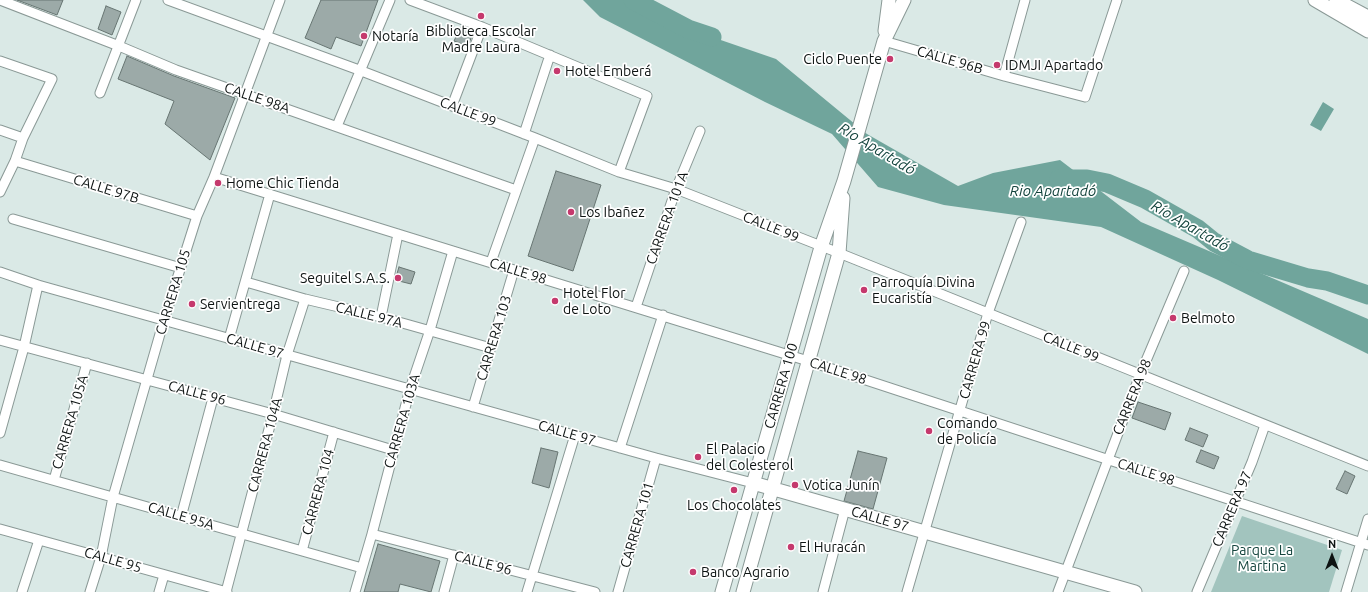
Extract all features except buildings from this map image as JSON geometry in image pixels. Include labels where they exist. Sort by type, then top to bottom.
[{"type":"main road","name":"CARRERA 100","points":[[722,592],[821,247],[844,180],[884,41],[889,0]]},
{"type":"main road","name":"CARRERA 100","points":[[884,41],[904,0]]},
{"type":"main road","points":[[1315,0],[1368,31]]},
{"type":"main road","points":[[1336,0],[1368,17]]},
{"type":"main road","name":"CARRERA 100","points":[[743,592],[838,253],[844,180]]},
{"type":"main road","name":"CALLE 97","points":[[754,483],[1135,592]]},
{"type":"street","name":"CALLE 98A","points":[[0,0],[119,46],[176,70],[516,190]]},
{"type":"street","points":[[100,93],[136,0]]},
{"type":"street","name":"CALLE 99","points":[[168,0],[359,70],[619,172],[676,190],[838,253],[1368,466]]},
{"type":"street","name":"CARRERA 105","points":[[90,592],[101,557],[113,497],[164,320],[197,216],[246,95],[280,0]]},
{"type":"street","points":[[337,126],[359,70],[390,0]]},
{"type":"street","points":[[410,0],[482,27],[647,96],[619,172]]},
{"type":"street","points":[[1004,76],[1024,0]]},
{"type":"street","name":"CALLE 96B","points":[[884,41],[1004,76],[1085,97],[1117,0]]},
{"type":"street","points":[[452,106],[482,27]]},
{"type":"street","points":[[524,134],[550,55]]},
{"type":"street","points":[[0,61],[52,79],[23,138],[0,192]]},
{"type":"street","points":[[0,130],[23,138]]},
{"type":"street","name":"CARRERA 101A","points":[[636,307],[676,190],[700,131]]},
{"type":"street","points":[[491,262],[535,138]]},
{"type":"street","name":"CALLE 97B","points":[[14,161],[197,216]]},
{"type":"street","name":"CALLE 98","points":[[214,177],[790,355],[1364,544]]},
{"type":"street","points":[[230,339],[270,194]]},
{"type":"street","points":[[13,219],[181,268]]},
{"type":"street","name":"CARRERA 99","points":[[907,592],[988,313],[1020,222]]},
{"type":"street","points":[[381,317],[398,234]]},
{"type":"street","name":"CARRERA 103A","points":[[355,592],[372,534],[410,389],[430,330],[453,251]]},
{"type":"street","name":"CARRERA 103","points":[[473,407],[514,270]]},
{"type":"street","name":"CARRERA 98","points":[[1058,592],[1140,375],[1184,271]]},
{"type":"street","name":"CALLE 97","points":[[0,272],[38,285],[287,355],[656,458],[754,483]]},
{"type":"street","name":"CALLE 97A","points":[[246,282],[305,299],[430,330],[491,348]]},
{"type":"street","points":[[0,434],[24,346],[38,285]]},
{"type":"street","name":"CARRERA 104A","points":[[226,592],[287,355],[305,299]]},
{"type":"street","points":[[620,448],[663,315]]},
{"type":"street","name":"CALLE 96","points":[[0,340],[273,414],[393,450]]},
{"type":"street","name":"CARRERA 105A","points":[[54,480],[87,364]]},
{"type":"street","points":[[181,517],[213,398]]},
{"type":"street","name":"CARRERA 97","points":[[1197,592],[1252,462],[1265,425]]},
{"type":"street","name":"CARRERA 104","points":[[302,551],[334,432]]},
{"type":"street","points":[[527,592],[575,435]]},
{"type":"street","name":"CARRERA 101","points":[[618,592],[656,458]]},
{"type":"street","name":"CALLE 95A","points":[[0,465],[362,568]]},
{"type":"street","points":[[823,592],[845,509]]},
{"type":"street","points":[[1346,592],[1364,544],[1368,519]]},
{"type":"street","name":"CALLE 95","points":[[0,529],[226,592]]},
{"type":"street","name":"CALLE 96","points":[[372,534],[595,592]]},
{"type":"street","points":[[22,592],[39,540]]},
{"type":"street","points":[[444,592],[454,556]]},
{"type":"street","points":[[159,592],[164,575]]},
{"type":"green space","name":"Parque La Martina","points":[[1242,516],[1342,550],[1329,592],[1211,592]]},
{"type":"water","name":"Rio Apartadó","points":[[583,0],[631,0],[648,15],[776,59],[867,134],[958,186],[993,173],[1060,160],[1141,222],[1368,319],[1368,354],[1218,280],[1101,227],[944,205],[878,187],[832,134],[765,102],[600,17]]},
{"type":"water","points":[[1323,102],[1334,109],[1321,131],[1310,125]]},
{"type":"waterway","name":"Río Apartadó","points":[[633,0],[688,29],[712,37]]},
{"type":"waterway","name":"Río Apartadó","points":[[1059,179],[1087,179],[1107,183],[1145,199],[1198,229],[1214,242],[1248,260],[1308,278],[1327,281],[1368,295]]},
{"type":"place","name":"Biblioteca Escolar Madre Laura","points":[[481,16]]},
{"type":"place","name":"Notaría","points":[[364,36]]},
{"type":"place","name":"Ciclo Puente","points":[[890,59]]},
{"type":"place","name":"IDMJI Apartado","points":[[997,65]]},
{"type":"place","name":"Hotel Emberá","points":[[557,71]]},
{"type":"place","name":"Home Chic Tienda","points":[[218,183]]},
{"type":"place","name":"Los Ibañez","points":[[571,212]]},
{"type":"place","name":"Seguitel S.A.S.","points":[[398,278]]},
{"type":"place","name":"Parroquía Divina Eucaristía","points":[[864,290]]},
{"type":"place","name":"Hotel Flor de Loto","points":[[555,301]]},
{"type":"place","name":"Servientrega","points":[[192,304]]},
{"type":"place","name":"Belmoto","points":[[1173,318]]},
{"type":"place","name":"Comando de Policía","points":[[929,431]]},
{"type":"place","name":"El Palacio del Colesterol","points":[[698,457]]},
{"type":"place","name":"Votica Junín","points":[[795,485]]},
{"type":"place","name":"Los Chocolates","points":[[734,490]]},
{"type":"place","name":"El Huracán","points":[[791,547]]},
{"type":"place","name":"Banco Agrario","points":[[693,572]]}]
